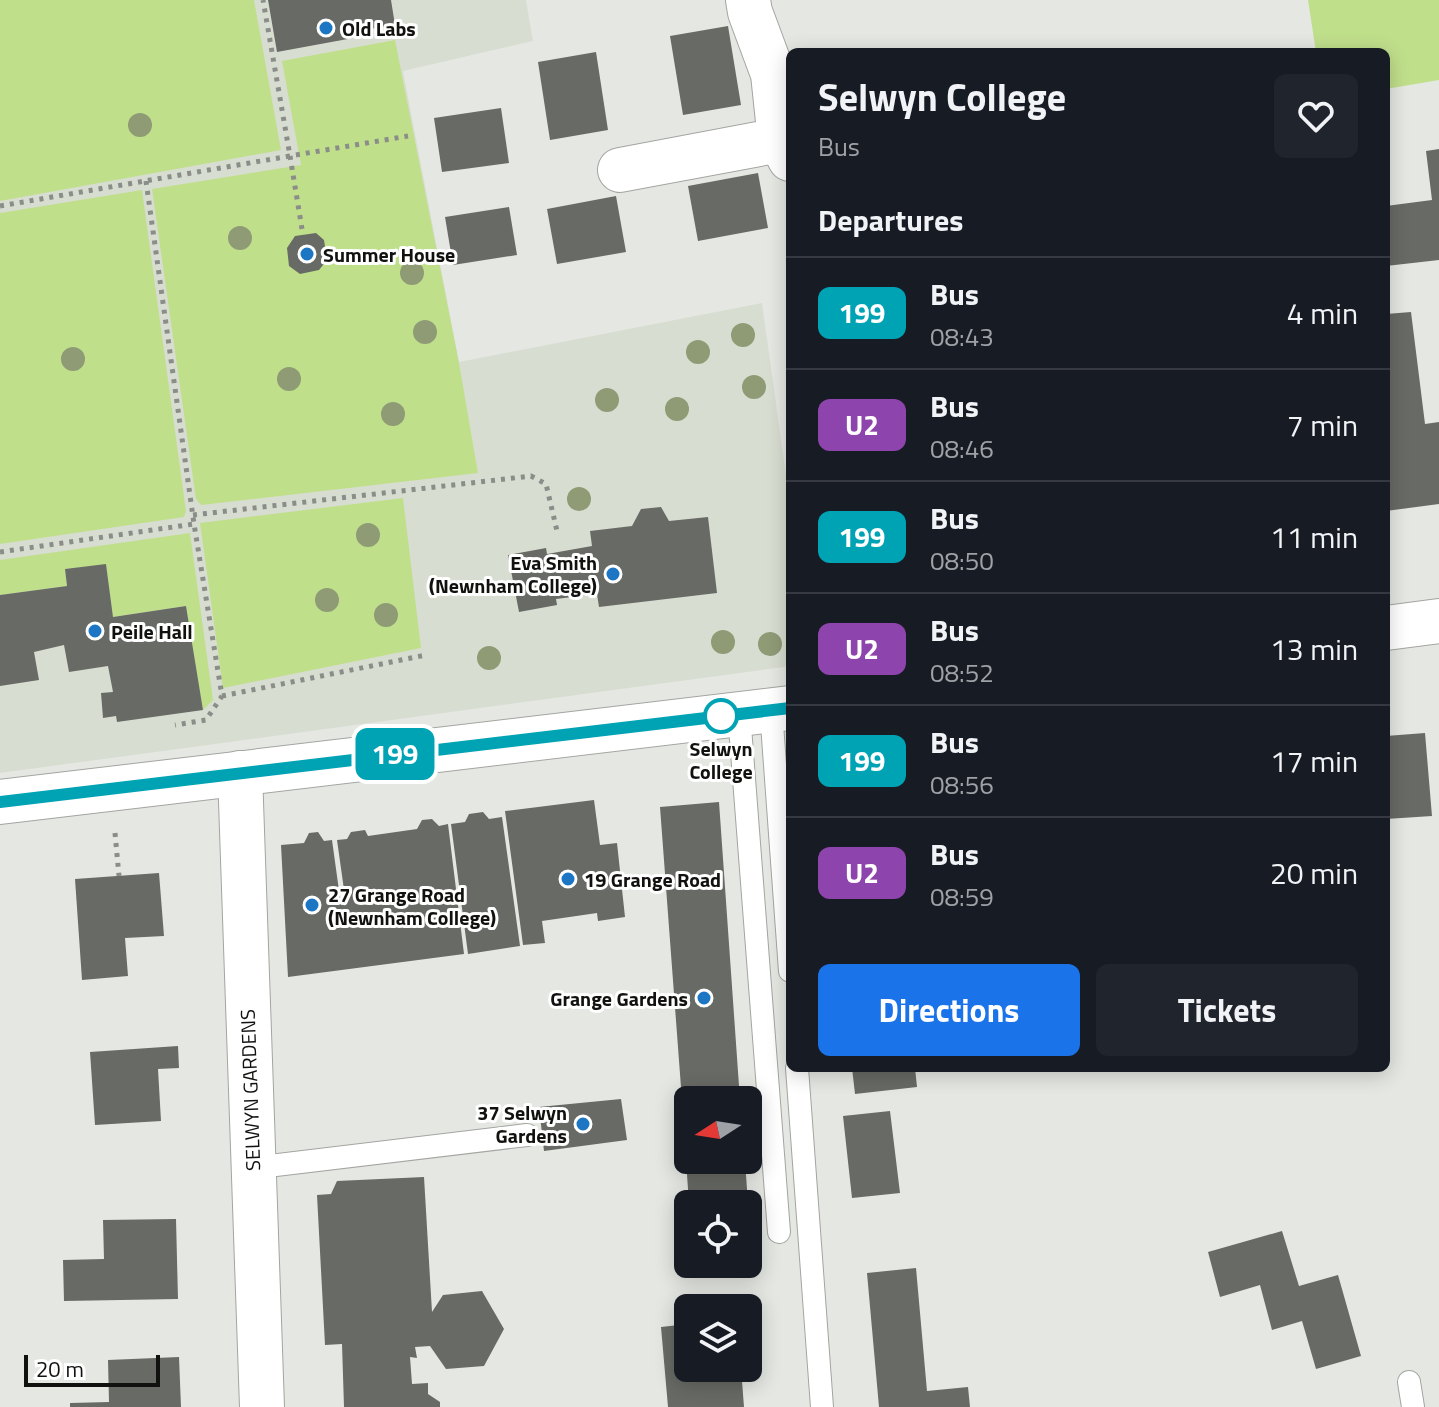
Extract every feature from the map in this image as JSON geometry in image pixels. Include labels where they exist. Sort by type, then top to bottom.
[{"type":"street","points":[[620,170],[785,150],[773,74],[748,0]]},
{"type":"street","points":[[1390,627],[1439,621]]},
{"type":"street","points":[[0,802],[767,710]]},
{"type":"street","name":"SELWYN GARDENS","points":[[240,773],[262,1407]]},
{"type":"lane","points":[[767,710],[786,926]]},
{"type":"lane","points":[[767,710],[779,1232]]},
{"type":"lane","points":[[797,1072],[822,1407]]},
{"type":"lane","points":[[252,1168],[527,1135]]},
{"type":"lane","points":[[1409,1382],[1413,1407]]},
{"type":"path","points":[[263,0],[302,229]]},
{"type":"path","points":[[0,206],[408,136]]},
{"type":"path","points":[[146,181],[194,524],[222,696],[206,720],[175,725]]},
{"type":"path","points":[[193,515],[531,476],[546,484],[557,531]]},
{"type":"path","points":[[0,552],[194,524]]},
{"type":"path","points":[[222,696],[426,655]]},
{"type":"path","points":[[114,832],[119,876]]},
{"type":"shaded area","points":[[0,0],[526,0],[533,41],[403,71],[459,362],[762,303],[786,475],[786,666],[0,773]]},
{"type":"green space","points":[[0,0],[254,0],[281,150],[0,201]]},
{"type":"green space","points":[[1308,0],[1439,0],[1439,80],[1390,88],[1390,48],[1315,48]]},
{"type":"green space","points":[[395,40],[478,473],[201,505],[196,499],[152,189],[301,165],[282,61]]},
{"type":"green space","points":[[142,190],[186,511],[184,517],[0,544],[0,213]]},
{"type":"green space","points":[[403,498],[421,648],[223,688],[200,523]]},
{"type":"green space","points":[[190,533],[213,700],[203,710],[186,606],[113,617],[106,565],[65,569],[67,586],[0,595],[0,560]]},
{"type":"building","name":"Old Labs","points":[[268,0],[391,0],[395,25],[363,30],[364,36],[277,52]]},
{"type":"building","points":[[728,26],[741,105],[683,115],[670,36]]},
{"type":"building","points":[[596,52],[608,130],[550,140],[538,62]]},
{"type":"building","points":[[501,108],[509,163],[442,172],[434,118]]},
{"type":"building","points":[[1439,149],[1439,260],[1390,266],[1390,205],[1432,200],[1426,151]]},
{"type":"building","points":[[758,173],[768,228],[698,241],[688,186]]},
{"type":"building","points":[[616,196],[626,252],[557,264],[547,209]]},
{"type":"building","points":[[509,207],[517,255],[453,265],[445,217]]},
{"type":"building","name":"Summer House","points":[[316,233],[324,240],[327,260],[319,270],[300,274],[289,266],[287,248],[295,236]]},
{"type":"building","points":[[1411,312],[1425,424],[1439,422],[1439,504],[1390,510],[1390,314]]},
{"type":"building","name":"Eva Smith (Newnham College)","points":[[661,507],[669,521],[708,517],[717,593],[599,607],[597,594],[556,599],[557,605],[519,612],[508,555],[546,548],[547,554],[592,546],[590,531],[632,526],[641,509]]},
{"type":"building","name":"Peile Hall","points":[[106,564],[113,617],[186,606],[203,710],[117,722],[116,716],[103,718],[101,693],[113,692],[108,666],[69,672],[64,645],[34,652],[39,680],[0,686],[0,595],[67,586],[65,569]]},
{"type":"building","points":[[1425,733],[1432,816],[1390,819],[1390,736]]},
{"type":"building","name":"19 Grange Road","points":[[594,800],[600,845],[617,843],[625,917],[598,921],[597,913],[542,921],[545,943],[523,945],[505,811]]},
{"type":"building","name":"Grange Gardens","points":[[719,802],[739,1086],[681,1086],[660,807]]},
{"type":"building","points":[[483,812],[489,819],[502,817],[520,946],[468,954],[451,824],[465,822],[469,814]]},
{"type":"building","points":[[432,819],[439,826],[448,824],[464,954],[288,977],[281,845],[304,843],[309,833],[318,832],[324,841],[332,840],[341,905],[346,904],[337,840],[347,839],[351,832],[365,830],[368,836],[417,829],[422,820]]},
{"type":"building","points":[[159,873],[164,936],[125,938],[128,976],[82,980],[75,879]]},
{"type":"building","points":[[178,1046],[179,1068],[158,1069],[161,1121],[95,1125],[90,1052]]},
{"type":"building","points":[[852,1072],[915,1072],[917,1087],[855,1094]]},
{"type":"building","name":"37 Selwyn Gardens","points":[[621,1099],[627,1140],[544,1151],[539,1107]]},
{"type":"building","points":[[890,1111],[900,1193],[852,1198],[843,1116]]},
{"type":"building","points":[[687,1174],[746,1174],[747,1190],[688,1190]]},
{"type":"building","points":[[424,1177],[432,1312],[443,1295],[482,1291],[504,1329],[484,1366],[446,1369],[430,1346],[415,1347],[417,1358],[410,1357],[412,1384],[428,1383],[428,1394],[440,1402],[440,1407],[344,1407],[342,1344],[325,1345],[317,1195],[331,1194],[337,1181]]},
{"type":"building","points":[[176,1219],[178,1299],[64,1301],[63,1260],[104,1259],[103,1220]]},
{"type":"building","points":[[1282,1231],[1299,1286],[1338,1275],[1361,1356],[1316,1369],[1302,1321],[1272,1330],[1260,1285],[1220,1297],[1208,1252]]},
{"type":"building","points":[[916,1268],[927,1391],[968,1387],[970,1407],[879,1407],[867,1273]]},
{"type":"building","points":[[674,1326],[674,1382],[742,1382],[744,1407],[668,1407],[661,1327]]},
{"type":"building","points":[[179,1357],[181,1407],[70,1407],[70,1403],[109,1402],[108,1360]]},
{"type":"bus line","name":"199","points":[[0,802],[786,708]]},
{"type":"place","name":"Old Labs","points":[[326,28]]},
{"type":"place","name":"Summer House","points":[[307,254]]},
{"type":"place","name":"Eva Smith (Newnham College)","points":[[613,574]]},
{"type":"place","name":"Peile Hall","points":[[95,631]]},
{"type":"place","name":"Selwyn College","points":[[721,716]]},
{"type":"place","name":"19 Grange Road","points":[[568,879]]},
{"type":"place","name":"27 Grange Road (Newnham College)","points":[[312,905]]},
{"type":"place","name":"Grange Gardens","points":[[704,998]]},
{"type":"place","name":"37 Selwyn Gardens","points":[[583,1124]]}]
